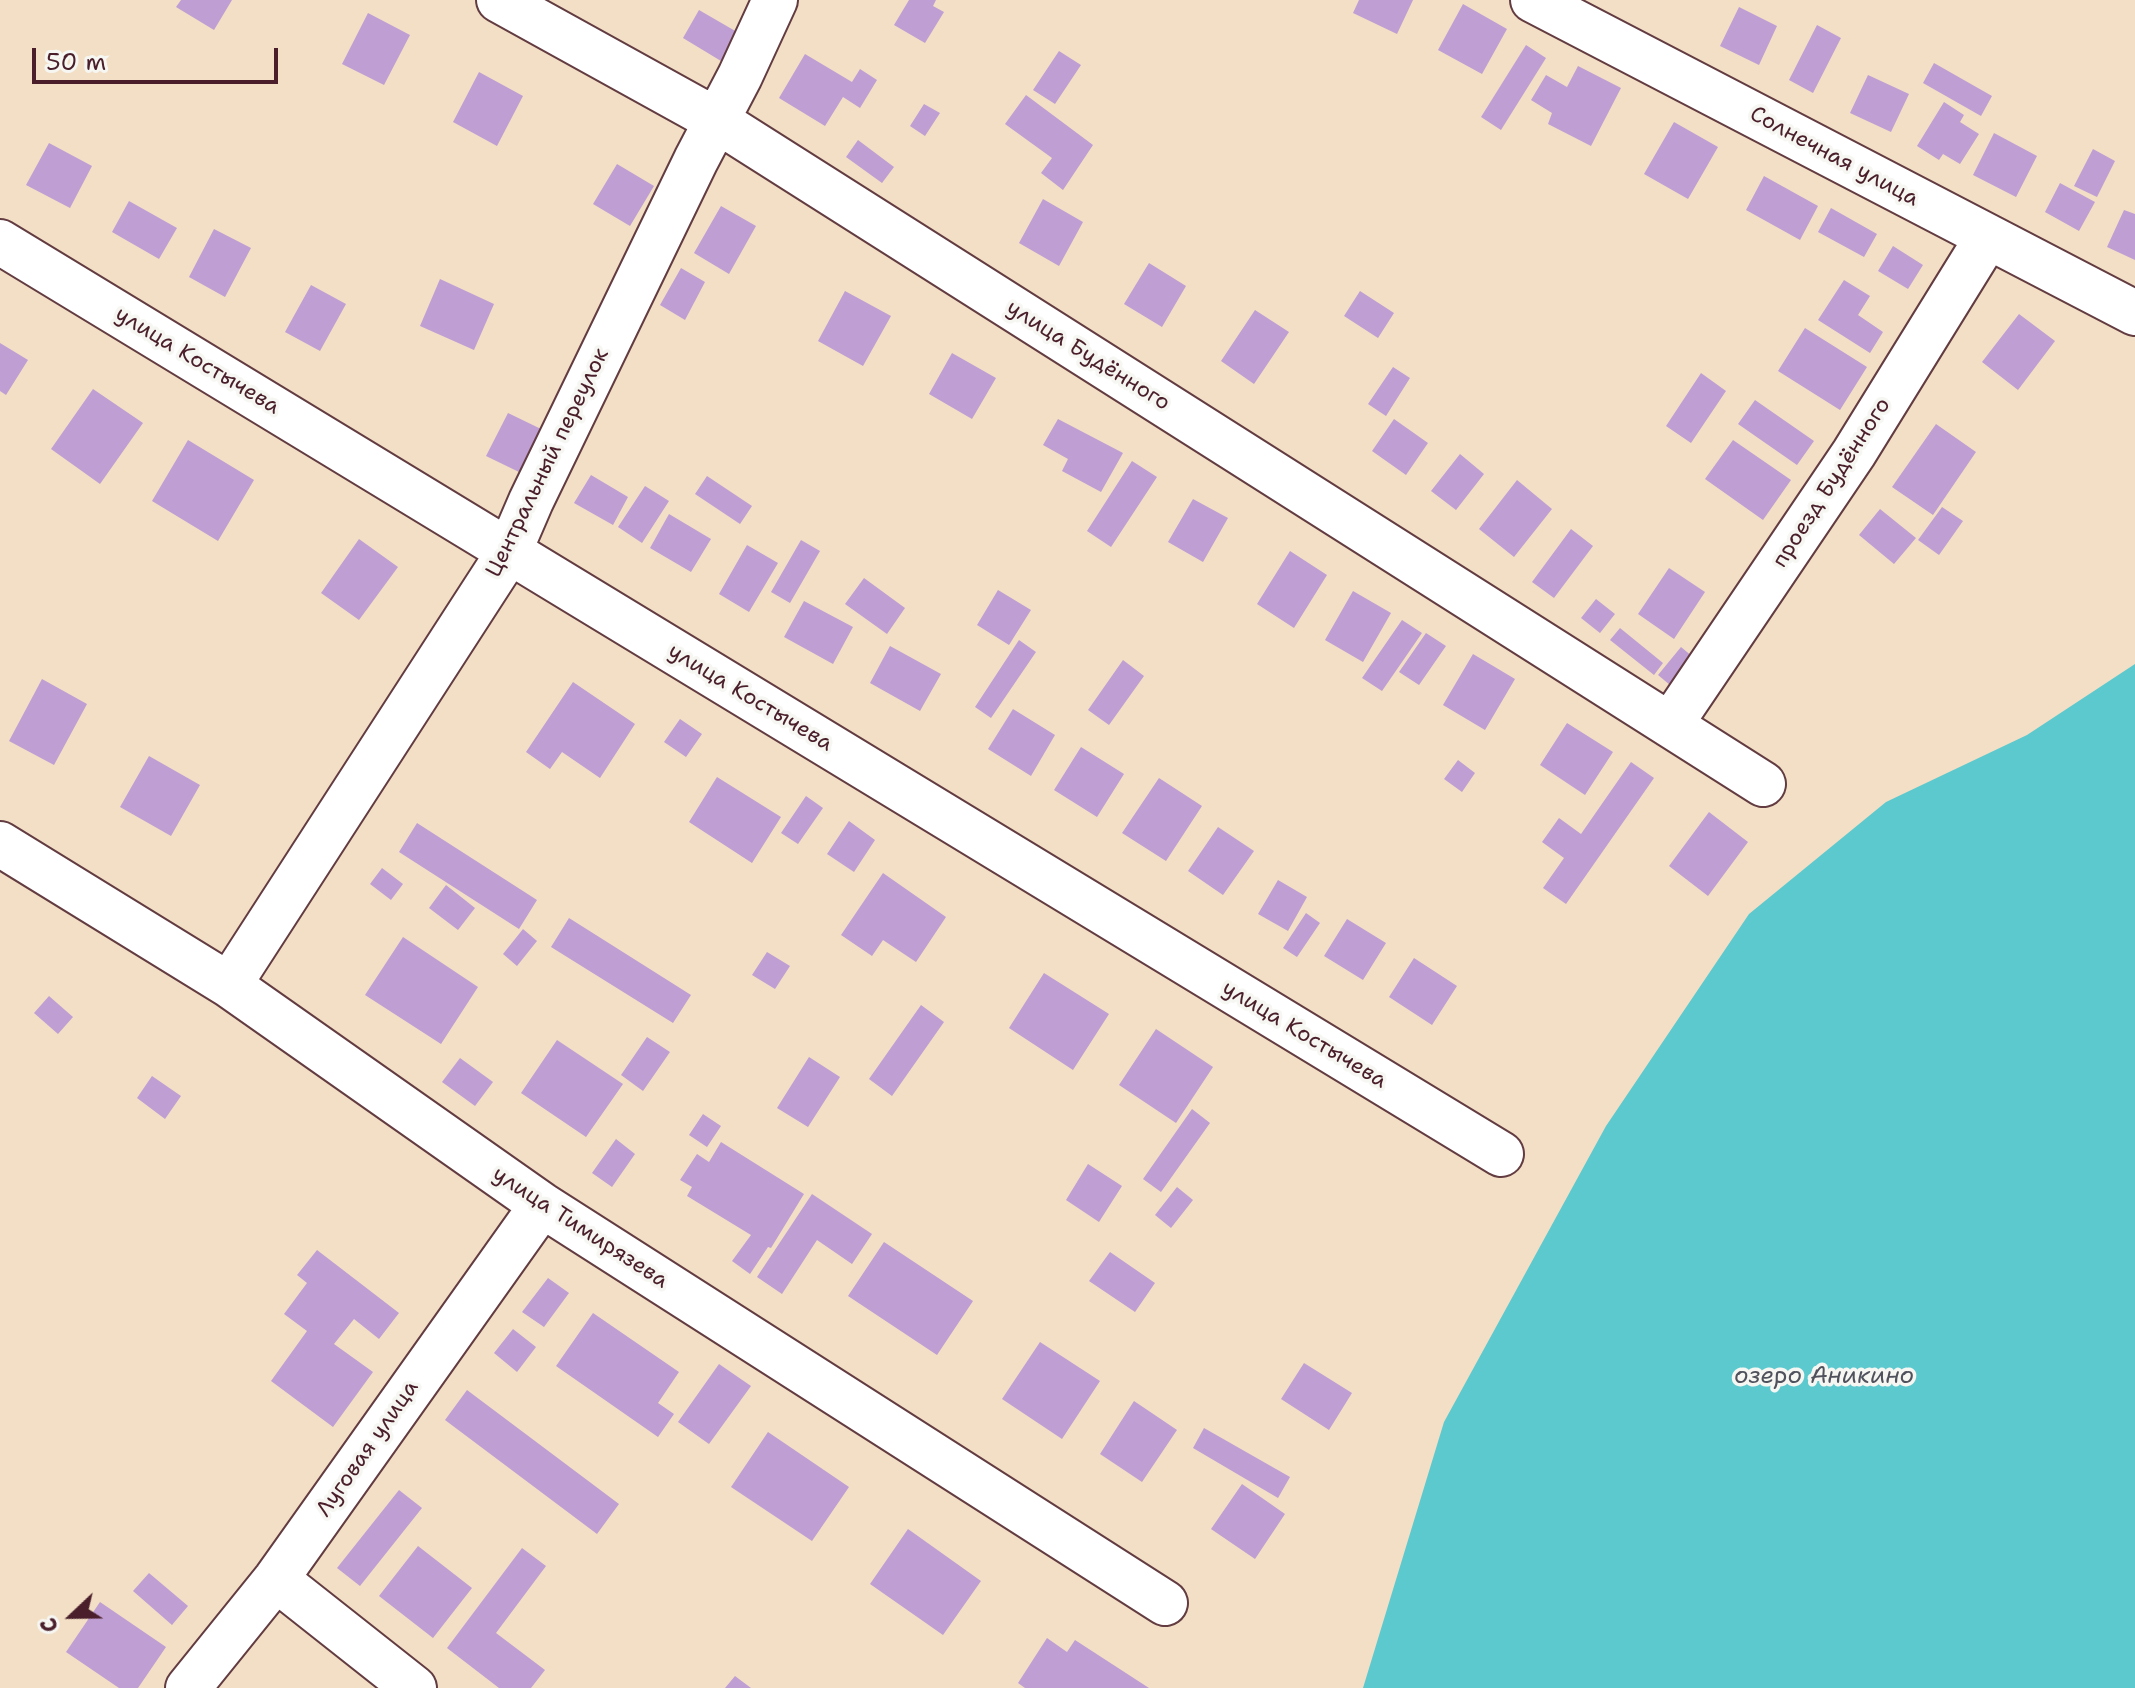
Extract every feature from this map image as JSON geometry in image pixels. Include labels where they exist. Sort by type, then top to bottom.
[{"type":"street","name":"улица Будённого","points":[[499,0],[716,120],[1763,784]]},
{"type":"street","name":"Центральный переулок","points":[[229,985],[509,552],[544,473],[775,0]]},
{"type":"street","name":"Солнечная улица","points":[[1533,0],[2135,313]]},
{"type":"street","name":"проезд Будённого","points":[[1670,725],[1854,453],[1987,238]]},
{"type":"street","name":"улица Костычева","points":[[0,242],[1501,1154]]},
{"type":"street","name":"улица Тимирязева","points":[[0,844],[229,985],[542,1205],[1165,1603]]},
{"type":"street","name":"Луговая улица","points":[[188,1688],[276,1579],[542,1205]]},
{"type":"street","points":[[276,1579],[414,1688]]},
{"type":"water","name":"озеро Аникино","points":[[2135,664],[2135,1688],[1363,1688],[1444,1422],[1606,1126],[1749,914],[1886,802],[2027,735]]},
{"type":"building","points":[[181,0],[232,0],[214,30],[176,7]]},
{"type":"building","points":[[909,0],[936,0],[933,6],[944,12],[925,43],[894,25]]},
{"type":"building","points":[[1359,0],[1413,0],[1397,34],[1353,13]]},
{"type":"building","points":[[1463,4],[1507,29],[1482,74],[1438,50]]},
{"type":"building","points":[[1739,7],[1777,26],[1759,65],[1720,46]]},
{"type":"building","points":[[699,10],[737,32],[721,61],[683,38]]},
{"type":"building","points":[[368,13],[410,35],[384,85],[342,64]]},
{"type":"building","points":[[1817,25],[1841,38],[1813,93],[1789,80]]},
{"type":"building","points":[[1526,45],[1546,58],[1501,130],[1481,117]]},
{"type":"building","points":[[1059,51],[1081,65],[1055,104],[1033,90]]},
{"type":"building","points":[[805,54],[852,82],[860,69],[877,80],[860,108],[843,97],[825,126],[779,98]]},
{"type":"building","points":[[1934,63],[1992,96],[1981,116],[1923,83]]},
{"type":"building","points":[[1578,66],[1621,88],[1591,146],[1548,124],[1552,113],[1531,100],[1546,75],[1567,87]]},
{"type":"building","points":[[479,72],[523,96],[497,146],[453,122]]},
{"type":"building","points":[[1868,75],[1909,94],[1891,132],[1850,113]]},
{"type":"building","points":[[1026,95],[1093,145],[1063,190],[1041,173],[1052,158],[1005,124]]},
{"type":"building","points":[[1944,102],[1964,115],[1960,122],[1979,134],[1960,164],[1943,154],[1939,160],[1917,146]]},
{"type":"building","points":[[924,104],[940,113],[925,136],[910,126]]},
{"type":"building","points":[[1674,122],[1718,147],[1688,199],[1644,174]]},
{"type":"building","points":[[1994,133],[2037,156],[2016,197],[1973,175]]},
{"type":"building","points":[[858,140],[894,167],[882,183],[846,157]]},
{"type":"building","points":[[49,143],[92,166],[70,208],[26,185]]},
{"type":"building","points":[[2093,149],[2115,161],[2097,197],[2074,186]]},
{"type":"building","points":[[617,164],[654,186],[630,226],[593,204]]},
{"type":"building","points":[[1764,176],[1818,206],[1800,240],[1746,210]]},
{"type":"building","points":[[2060,183],[2095,202],[2079,231],[2045,212]]},
{"type":"building","points":[[1043,199],[1083,222],[1059,266],[1019,243]]},
{"type":"building","points":[[129,201],[177,228],[159,259],[112,232]]},
{"type":"building","points":[[721,206],[756,226],[729,274],[694,253]]},
{"type":"building","points":[[1831,208],[1877,234],[1864,257],[1818,232]]},
{"type":"building","points":[[2124,210],[2135,214],[2135,260],[2107,247]]},
{"type":"building","points":[[214,229],[251,248],[225,297],[189,277]]},
{"type":"building","points":[[1893,246],[1923,265],[1908,289],[1878,271]]},
{"type":"building","points":[[1149,263],[1186,286],[1162,327],[1124,304]]},
{"type":"building","points":[[681,268],[705,282],[685,320],[660,305]]},
{"type":"building","points":[[440,279],[494,304],[474,350],[420,326]]},
{"type":"building","points":[[1844,280],[1870,296],[1858,315],[1883,332],[1870,353],[1818,320]]},
{"type":"building","points":[[311,285],[346,304],[320,351],[285,332]]},
{"type":"building","points":[[845,291],[891,316],[863,366],[818,341]]},
{"type":"building","points":[[1360,291],[1394,313],[1378,338],[1344,316]]},
{"type":"building","points":[[1255,310],[1289,332],[1254,384],[1221,361]]},
{"type":"building","points":[[2019,314],[2055,341],[2018,390],[1982,362]]},
{"type":"building","points":[[1805,328],[1867,367],[1840,410],[1778,371]]},
{"type":"building","points":[[0,343],[28,360],[6,395],[0,391]]},
{"type":"building","points":[[952,353],[996,378],[972,419],[929,394]]},
{"type":"building","points":[[1393,367],[1410,378],[1386,416],[1368,404]]},
{"type":"building","points":[[1701,373],[1726,391],[1691,443],[1666,426]]},
{"type":"building","points":[[93,389],[143,423],[100,484],[51,449]]},
{"type":"building","points":[[1755,400],[1814,441],[1797,465],[1738,424]]},
{"type":"building","points":[[508,413],[541,429],[519,472],[486,456]]},
{"type":"building","points":[[1058,419],[1123,453],[1101,492],[1062,471],[1068,459],[1043,445]]},
{"type":"building","points":[[1394,419],[1428,443],[1406,475],[1372,451]]},
{"type":"building","points":[[1936,424],[1976,452],[1933,515],[1892,487]]},
{"type":"building","points":[[188,440],[254,480],[218,541],[152,501]]},
{"type":"building","points":[[1733,440],[1791,480],[1763,520],[1705,479]]},
{"type":"building","points":[[1460,454],[1484,474],[1456,510],[1431,491]]},
{"type":"building","points":[[1132,461],[1157,477],[1111,547],[1087,531]]},
{"type":"building","points":[[591,475],[628,497],[613,525],[574,503]]},
{"type":"building","points":[[707,476],[752,506],[740,524],[695,494]]},
{"type":"building","points":[[1517,480],[1552,509],[1514,557],[1479,529]]},
{"type":"building","points":[[645,486],[669,501],[642,543],[618,527]]},
{"type":"building","points":[[1193,499],[1228,518],[1203,562],[1168,542]]},
{"type":"building","points":[[1942,507],[1963,521],[1939,555],[1918,540]]},
{"type":"building","points":[[1880,509],[1916,538],[1894,564],[1859,535]]},
{"type":"building","points":[[669,514],[711,539],[691,572],[650,548]]},
{"type":"building","points":[[1571,529],[1593,546],[1554,598],[1532,582]]},
{"type":"building","points":[[359,539],[398,567],[359,620],[321,593]]},
{"type":"building","points":[[801,540],[820,551],[790,603],[771,592]]},
{"type":"building","points":[[747,545],[778,563],[749,612],[719,594]]},
{"type":"building","points":[[1290,551],[1327,575],[1294,628],[1257,604]]},
{"type":"building","points":[[1669,568],[1705,592],[1674,639],[1638,614]]},
{"type":"building","points":[[864,578],[905,608],[887,634],[845,604]]},
{"type":"building","points":[[998,590],[1031,610],[1009,645],[977,625]]},
{"type":"building","points":[[1353,591],[1391,613],[1363,662],[1325,640]]},
{"type":"building","points":[[1596,599],[1615,614],[1600,633],[1581,618]]},
{"type":"building","points":[[804,601],[853,627],[833,664],[784,637]]},
{"type":"building","points":[[1402,620],[1422,633],[1382,691],[1362,678]]},
{"type":"building","points":[[1620,628],[1663,663],[1654,675],[1610,640]]},
{"type":"building","points":[[1426,633],[1446,646],[1419,685],[1399,672]]},
{"type":"building","points":[[1019,640],[1036,652],[991,718],[975,707]]},
{"type":"building","points":[[890,646],[941,674],[920,711],[870,683]]},
{"type":"building","points":[[1681,647],[1699,662],[1676,690],[1658,675]]},
{"type":"building","points":[[1473,654],[1515,679],[1485,730],[1443,705]]},
{"type":"building","points":[[1123,660],[1144,676],[1109,725],[1088,710]]},
{"type":"building","points":[[42,679],[87,704],[54,765],[9,741]]},
{"type":"building","points":[[573,682],[635,724],[600,778],[562,752],[550,769],[526,752]]},
{"type":"building","points":[[1013,709],[1055,735],[1031,776],[988,749]]},
{"type":"building","points":[[680,719],[702,734],[686,757],[664,742]]},
{"type":"building","points":[[1567,723],[1613,752],[1585,795],[1540,765]]},
{"type":"building","points":[[1081,747],[1124,774],[1097,817],[1054,790]]},
{"type":"building","points":[[149,756],[200,785],[171,836],[120,807]]},
{"type":"building","points":[[1458,760],[1475,773],[1462,792],[1444,779]]},
{"type":"building","points":[[1631,762],[1654,778],[1566,904],[1543,888],[1564,858],[1542,842],[1559,818],[1581,834]]},
{"type":"building","points":[[717,777],[781,817],[752,863],[689,822]]},
{"type":"building","points":[[1159,778],[1202,806],[1166,861],[1122,833]]},
{"type":"building","points":[[806,796],[823,808],[798,844],[781,833]]},
{"type":"building","points":[[1709,812],[1748,842],[1708,896],[1669,866]]},
{"type":"building","points":[[849,821],[875,840],[854,872],[827,854]]},
{"type":"building","points":[[417,823],[537,900],[519,929],[399,852]]},
{"type":"building","points":[[1218,827],[1254,851],[1223,895],[1188,871]]},
{"type":"building","points":[[382,868],[403,884],[391,900],[370,884]]},
{"type":"building","points":[[883,873],[946,917],[916,962],[883,940],[872,956],[841,935]]},
{"type":"building","points":[[1278,880],[1307,897],[1288,931],[1258,914]]},
{"type":"building","points":[[446,885],[475,908],[458,930],[429,908]]},
{"type":"building","points":[[1306,913],[1320,923],[1297,957],[1283,948]]},
{"type":"building","points":[[569,918],[691,995],[673,1023],[551,947]]},
{"type":"building","points":[[1347,919],[1386,943],[1363,980],[1324,956]]},
{"type":"building","points":[[523,929],[537,941],[517,966],[503,954]]},
{"type":"building","points":[[403,937],[478,987],[441,1044],[365,995]]},
{"type":"building","points":[[767,952],[790,966],[775,989],[752,975]]},
{"type":"building","points":[[1414,958],[1457,986],[1432,1025],[1389,997]]},
{"type":"building","points":[[1044,973],[1109,1014],[1073,1070],[1009,1028]]},
{"type":"building","points":[[49,996],[73,1017],[58,1034],[34,1013]]},
{"type":"building","points":[[921,1005],[944,1022],[892,1096],[869,1079]]},
{"type":"building","points":[[1156,1029],[1213,1067],[1176,1123],[1119,1085]]},
{"type":"building","points":[[647,1037],[670,1052],[643,1091],[621,1075]]},
{"type":"building","points":[[557,1040],[623,1084],[586,1137],[521,1093]]},
{"type":"building","points":[[809,1057],[840,1077],[808,1127],[777,1108]]},
{"type":"building","points":[[460,1058],[493,1082],[475,1106],[442,1082]]},
{"type":"building","points":[[152,1076],[181,1096],[165,1119],[137,1098]]},
{"type":"building","points":[[1192,1109],[1210,1123],[1161,1192],[1143,1179]]},
{"type":"building","points":[[703,1114],[721,1126],[707,1147],[689,1135]]},
{"type":"building","points":[[616,1139],[635,1154],[612,1187],[592,1173]]},
{"type":"building","points":[[721,1142],[804,1194],[771,1248],[768,1247],[750,1274],[732,1261],[751,1235],[687,1196],[692,1187],[680,1180],[697,1154],[709,1162]]},
{"type":"building","points":[[1088,1164],[1122,1186],[1099,1222],[1066,1200]]},
{"type":"building","points":[[1177,1187],[1193,1200],[1171,1228],[1155,1215]]},
{"type":"building","points":[[812,1194],[872,1234],[852,1264],[817,1240],[782,1294],[757,1277]]},
{"type":"building","points":[[884,1242],[973,1301],[937,1355],[848,1296]]},
{"type":"building","points":[[317,1250],[399,1313],[379,1339],[354,1319],[334,1344],[373,1372],[333,1427],[271,1381],[307,1331],[284,1314],[307,1283],[297,1275]]},
{"type":"building","points":[[1110,1252],[1155,1283],[1135,1312],[1089,1281]]},
{"type":"building","points":[[548,1278],[569,1293],[544,1327],[522,1312]]},
{"type":"building","points":[[593,1313],[679,1372],[658,1403],[674,1414],[658,1437],[556,1366]]},
{"type":"building","points":[[513,1329],[536,1347],[517,1372],[494,1353]]},
{"type":"building","points":[[1040,1342],[1100,1381],[1062,1439],[1002,1399]]},
{"type":"building","points":[[1304,1363],[1352,1393],[1329,1430],[1281,1399]]},
{"type":"building","points":[[719,1364],[751,1386],[709,1444],[678,1422]]},
{"type":"building","points":[[467,1390],[619,1504],[597,1534],[445,1420]]},
{"type":"building","points":[[1134,1401],[1177,1430],[1142,1482],[1100,1454]]},
{"type":"building","points":[[1204,1428],[1290,1477],[1278,1498],[1193,1448]]},
{"type":"building","points":[[768,1432],[849,1487],[812,1541],[731,1487]]},
{"type":"building","points":[[1242,1484],[1285,1514],[1255,1559],[1211,1529]]},
{"type":"building","points":[[399,1490],[422,1508],[360,1586],[337,1568]]},
{"type":"building","points":[[908,1529],[981,1581],[943,1635],[870,1584]]},
{"type":"building","points":[[418,1546],[472,1588],[433,1638],[379,1596]]},
{"type":"building","points":[[522,1548],[546,1566],[496,1633],[545,1670],[531,1688],[499,1688],[447,1648]]},
{"type":"building","points":[[149,1573],[188,1606],[172,1625],[133,1591]]},
{"type":"building","points":[[100,1602],[166,1647],[138,1688],[119,1688],[66,1652]]},
{"type":"building","points":[[1047,1638],[1067,1652],[1075,1640],[1149,1688],[1025,1688],[1018,1683]]},
{"type":"building","points":[[735,1676],[751,1688],[725,1688]]}]
